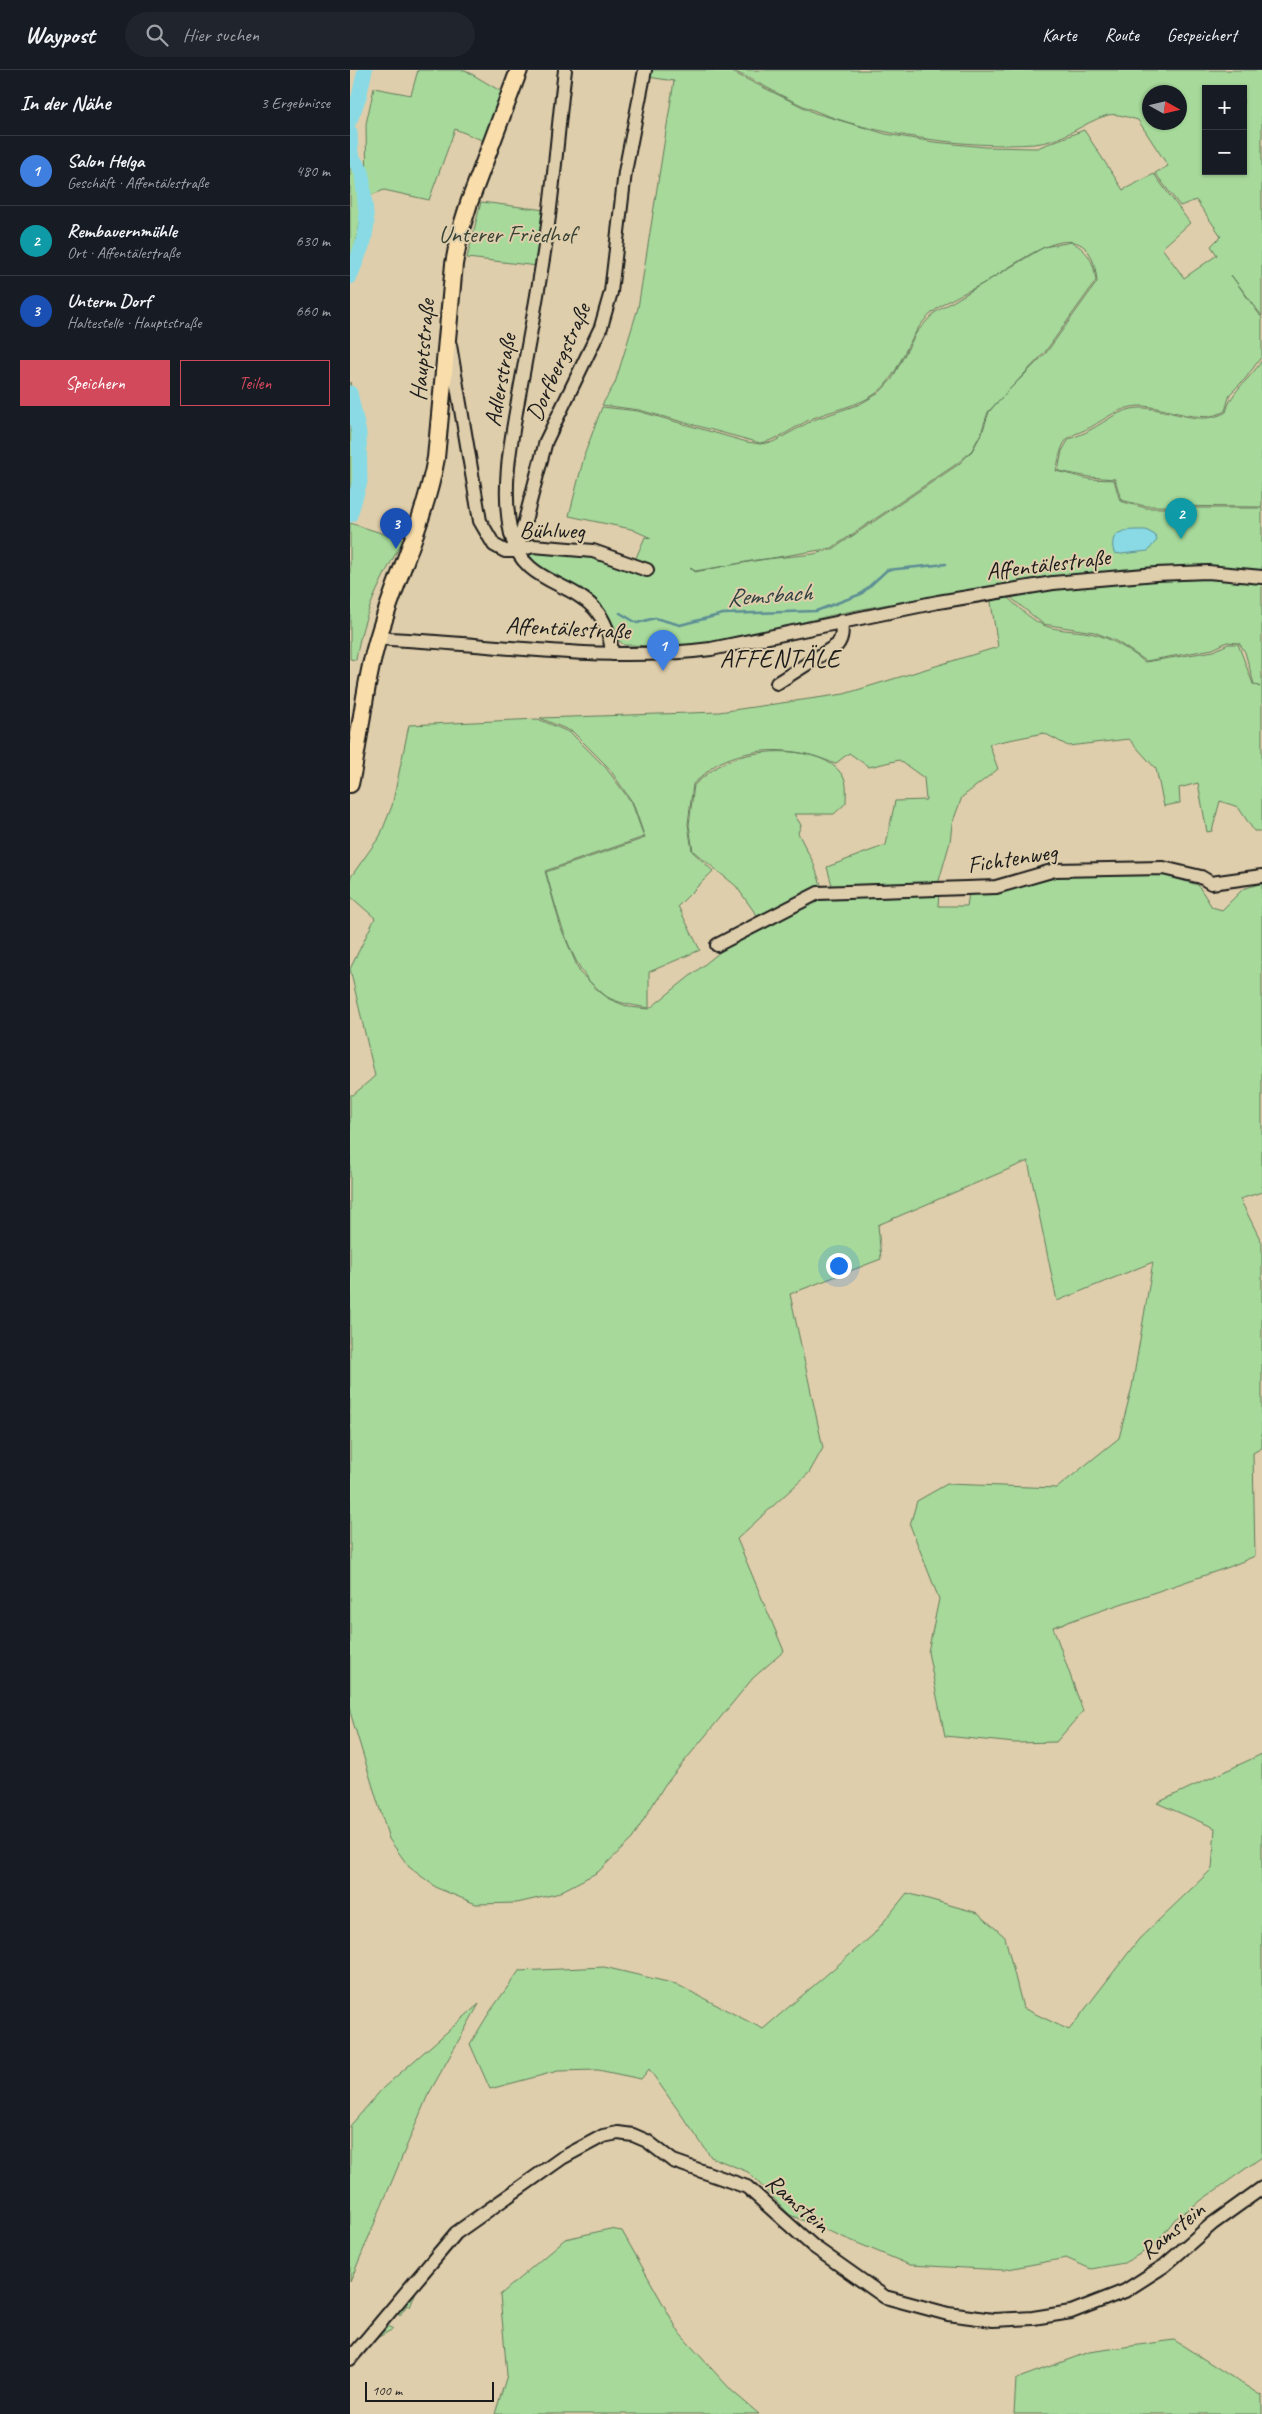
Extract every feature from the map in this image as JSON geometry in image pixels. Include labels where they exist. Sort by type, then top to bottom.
[{"type":"main road","name":"Hauptstraße","points":[[350,784],[368,676],[397,581],[419,527],[432,482],[454,264],[460,232],[519,70]]},
{"type":"street","name":"Adlerstraße","points":[[565,70],[543,263],[510,453],[507,507],[513,540],[524,562],[555,584],[585,599],[598,610],[610,635],[612,654]]},
{"type":"street","name":"Dorfbergstraße","points":[[517,551],[546,441],[601,327],[611,292],[625,172],[645,70]]},
{"type":"street","name":"Bühlweg","points":[[448,332],[480,521],[494,544],[505,551],[517,551],[533,546],[593,551],[647,570]]},
{"type":"street","name":"Affentälestraße","points":[[379,636],[390,639],[612,654],[674,654],[988,593],[1104,577],[1208,572],[1262,577]]},
{"type":"street","points":[[777,683],[837,645],[843,632],[841,621]]},
{"type":"street","name":"Fichtenweg","points":[[717,945],[818,893],[996,887],[1055,870],[1163,868],[1201,878],[1211,883],[1247,880],[1262,876]]},
{"type":"street","name":"Ramstein","points":[[350,2359],[456,2233],[562,2158],[602,2136],[618,2133],[633,2135],[646,2141],[673,2161],[747,2187],[813,2246],[884,2296],[948,2314],[993,2320],[1033,2318],[1071,2312],[1125,2291],[1164,2266],[1212,2224],[1262,2188]]},
{"type":"green space","points":[[418,70],[465,70],[502,92],[484,141],[455,129],[429,200],[384,190],[367,197],[366,124],[374,88],[411,95]]},
{"type":"green space","points":[[650,70],[728,70],[815,113],[886,134],[934,142],[985,147],[1037,148],[1084,130],[1123,190],[1154,174],[1190,223],[1162,248],[1184,278],[1217,255],[1211,246],[1221,236],[1196,200],[1180,206],[1155,173],[1168,166],[1145,130],[1187,130],[1187,85],[1142,85],[1142,126],[1138,120],[1119,115],[1108,115],[1055,140],[1034,144],[1009,145],[952,142],[863,127],[803,106],[731,70],[1262,70],[1262,316],[1231,275],[1262,318],[1262,356],[1245,379],[1230,394],[1225,411],[1205,417],[1150,407],[1126,408],[1067,440],[1062,448],[1056,471],[1089,479],[1114,480],[1120,501],[1146,508],[1262,508],[1262,570],[1158,569],[1056,577],[954,592],[852,611],[751,635],[710,642],[673,646],[624,645],[617,639],[610,621],[595,601],[556,580],[525,558],[529,551],[573,551],[632,567],[645,537],[651,538],[631,529],[569,516],[585,453],[602,407],[638,411],[747,442],[760,444],[773,442],[813,420],[860,404],[879,393],[892,379],[916,333],[934,313],[1039,250],[933,312],[916,331],[893,375],[878,392],[862,401],[811,419],[774,439],[760,443],[639,410],[602,405],[615,383],[638,308],[674,81],[648,77]],"holes":[[[1071,242],[1048,246],[1054,244]],[[1073,243],[1082,246],[1092,258],[1097,282],[1046,353],[1007,392],[1045,352],[1096,281],[1090,258]],[[996,403],[989,412],[982,433],[972,451],[959,464],[833,549],[814,554],[768,559],[832,548],[958,463],[972,450],[981,433],[988,412]],[[730,565],[695,572],[690,567],[695,571]]]},
{"type":"green space","points":[[350,157],[359,166],[362,197],[360,223],[350,274]]},
{"type":"green space","name":"Unterer Friedhof","points":[[481,202],[545,210],[538,266],[467,258]]},
{"type":"green space","points":[[1262,360],[1262,507],[1145,506],[1121,500],[1115,479],[1089,477],[1058,471],[1062,451],[1069,439],[1085,433],[1125,411],[1139,408],[1161,410],[1194,418],[1216,416],[1226,412],[1232,397]]},
{"type":"green space","points":[[350,382],[357,459],[354,489],[350,505]]},
{"type":"green space","points":[[350,523],[403,540],[368,612],[356,660],[350,659]]},
{"type":"green space","points":[[1206,578],[1262,582],[1262,831],[1254,831],[1238,807],[1220,801],[1212,831],[1207,832],[1198,783],[1179,788],[1180,803],[1164,806],[1156,769],[1129,739],[1068,746],[1044,733],[989,744],[998,769],[962,797],[952,824],[950,842],[938,884],[833,889],[827,867],[886,845],[895,801],[926,800],[924,778],[899,760],[869,767],[849,753],[835,764],[806,754],[776,750],[746,754],[717,764],[693,784],[688,824],[692,851],[713,871],[678,906],[700,950],[649,972],[649,1008],[625,1004],[611,999],[597,990],[586,977],[568,943],[546,872],[645,838],[633,803],[608,767],[573,732],[540,718],[719,712],[844,694],[998,647],[990,596],[1007,597],[1023,612],[1046,626],[1090,633],[1105,638],[1145,662],[1214,651],[1228,644],[1238,644],[1253,684],[1260,687],[1254,684],[1245,652],[1239,643],[1227,642],[1213,649],[1146,661],[1116,641],[1094,632],[1043,624],[1010,597],[1108,584]]},
{"type":"green space","points":[[538,719],[571,733],[606,768],[632,803],[644,837],[545,871],[561,928],[580,973],[609,999],[629,1007],[649,1009],[760,920],[736,886],[693,851],[689,825],[694,785],[724,763],[736,758],[764,752],[796,752],[812,755],[826,761],[837,769],[845,780],[846,803],[834,814],[794,814],[801,825],[798,833],[813,862],[826,899],[939,893],[938,906],[967,906],[969,893],[1010,890],[1069,874],[1163,875],[1198,885],[1212,907],[1222,910],[1243,889],[1262,883],[1262,1192],[1240,1199],[1262,1243],[1262,1448],[1253,1453],[1255,1556],[1229,1567],[1053,1627],[1083,1711],[1056,1742],[1015,1743],[945,1736],[928,1652],[939,1599],[910,1525],[917,1501],[947,1484],[1057,1488],[1119,1438],[1132,1387],[1153,1262],[1057,1301],[1028,1161],[878,1225],[881,1259],[790,1294],[823,1448],[809,1473],[737,1539],[784,1651],[753,1678],[664,1786],[632,1839],[598,1872],[556,1894],[517,1903],[476,1904],[437,1888],[409,1867],[389,1839],[350,1712],[350,1095],[353,1095],[375,1076],[350,969],[375,918],[350,896],[350,878],[380,836],[392,806],[409,725]]},
{"type":"green space","points":[[1262,1754],[1262,2157],[1175,2219],[1154,2246],[1124,2263],[1091,2269],[1066,2258],[1003,2270],[910,2265],[790,2215],[748,2172],[711,2157],[649,2069],[641,2079],[598,2070],[558,2071],[490,2089],[470,2044],[489,2013],[519,1971],[604,1967],[676,1984],[763,2029],[873,1935],[907,1893],[978,1913],[1005,1937],[1023,2008],[1069,2030],[1139,1939],[1212,1869],[1215,1828],[1157,1803]]},
{"type":"green space","points":[[479,2004],[427,2097],[350,2282],[350,2126],[383,2088]]},
{"type":"green space","points":[[610,2229],[622,2231],[680,2334],[732,2391],[759,2414],[495,2414],[507,2375],[500,2295],[565,2239]]},
{"type":"green space","points":[[420,2281],[410,2307],[407,2305],[400,2315],[396,2313],[387,2325],[393,2329],[366,2344]]},
{"type":"green space","points":[[1174,2340],[1260,2395],[1262,2394],[1262,2414],[1014,2414],[1016,2379],[1089,2352]]},
{"type":"water","points":[[1146,530],[1155,535],[1157,540],[1148,551],[1114,553],[1114,539],[1121,532]]},
{"type":"waterway","points":[[350,120],[359,97],[365,70]]},
{"type":"waterway","points":[[350,132],[351,155],[362,172],[367,224],[364,241],[350,277]]},
{"type":"waterway","points":[[350,393],[359,433],[360,482],[350,515]]},
{"type":"waterway","name":"Remsbach","points":[[620,613],[637,623],[655,618],[680,625],[723,614],[816,611],[861,594],[887,570],[946,564]]},
{"type":"place","name":"Rembauernmühle","points":[[1181,539]]},
{"type":"place","name":"Unterm Dorf","points":[[396,549]]},
{"type":"place","name":"Salon Helga","points":[[663,671]]},
{"type":"district","name":"AFFENTÄLE","points":[[780,658]]}]
